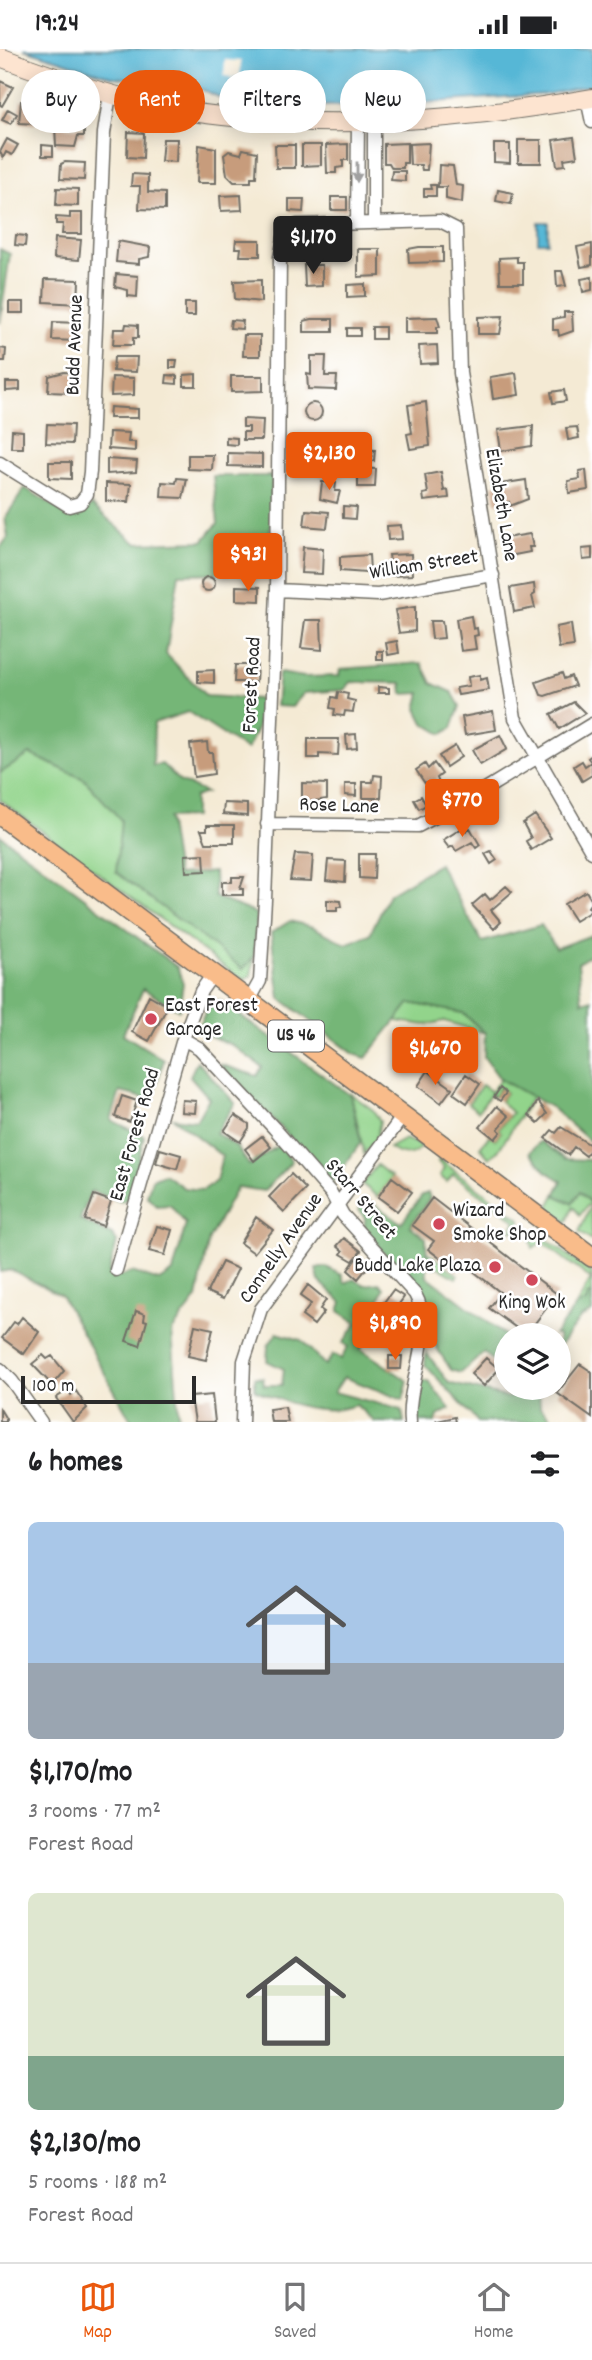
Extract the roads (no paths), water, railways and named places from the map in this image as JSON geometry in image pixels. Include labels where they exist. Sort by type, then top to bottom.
[{"type":"main road","name":"US 46","points":[[0,815],[592,1257]]},
{"type":"street","points":[[0,57],[110,94],[184,111],[340,121]]},
{"type":"street","name":"Budd Avenue","points":[[0,463],[69,506],[80,503],[86,494],[90,472],[104,133],[110,94]]},
{"type":"street","points":[[426,119],[455,118],[590,99],[592,122]]},
{"type":"street","points":[[357,222],[365,133]]},
{"type":"street","points":[[367,133],[374,221]]},
{"type":"street","name":"Elizabeth Lane","points":[[357,222],[440,221],[450,224],[457,231],[460,373],[516,718],[536,758],[592,852]]},
{"type":"street","name":"Forest Road","points":[[249,1001],[259,986],[262,970],[277,590],[281,249],[286,235],[296,225],[357,222]]},
{"type":"street","name":"William Street","points":[[277,590],[378,595],[493,575]]},
{"type":"street","name":"Rose Lane","points":[[267,824],[418,826],[434,820],[592,724]]},
{"type":"street","name":"East Forest Road","points":[[116,1270],[183,1039],[201,991],[213,974]]},
{"type":"street","name":"Starr Street","points":[[183,1039],[199,1048],[274,1128],[337,1204],[343,1215],[406,1282],[419,1302],[421,1341],[409,1411],[410,1422]]},
{"type":"street","name":"Connelly Avenue","points":[[242,1422],[244,1361],[256,1319],[274,1287],[402,1116]]},
{"type":"street","points":[[0,1370],[12,1381],[41,1422]]},
{"type":"water","points":[[24,49],[592,49],[592,85],[548,94],[426,103],[426,70],[340,70],[340,106],[326,106],[326,70],[219,70],[219,97],[205,91],[205,70],[114,70],[114,77],[100,73],[100,70],[91,70]]},
{"type":"water","points":[[538,222],[548,222],[547,242],[538,242]]},
{"type":"place","name":"East Forest Garage","points":[[151,1019]]},
{"type":"place","name":"Wizard Smoke Shop","points":[[439,1224]]},
{"type":"place","name":"Budd Lake Plaza","points":[[495,1267]]},
{"type":"place","name":"King Wok","points":[[532,1280]]}]
